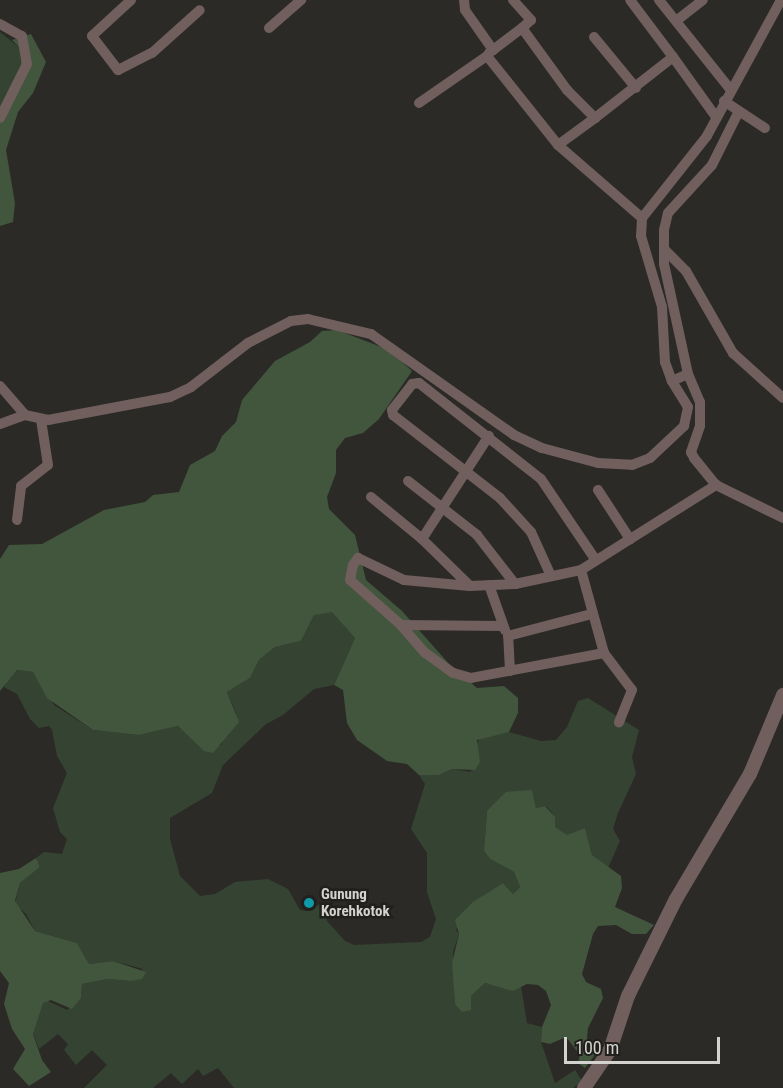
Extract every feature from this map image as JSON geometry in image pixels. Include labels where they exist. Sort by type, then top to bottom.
[{"type":"street","points":[[131,0],[92,36],[118,70],[152,53],[200,10]]},
{"type":"street","points":[[269,28],[301,0]]},
{"type":"street","points":[[464,0],[465,10],[490,53],[558,145],[642,218]]},
{"type":"street","points":[[419,103],[490,53],[531,20],[513,0]]},
{"type":"street","points":[[630,0],[716,117]]},
{"type":"street","points":[[659,0],[730,89]]},
{"type":"street","points":[[676,21],[703,0]]},
{"type":"street","points":[[0,386],[25,415],[41,420],[170,397],[191,387],[248,343],[291,321],[308,319],[371,334],[514,435],[542,448],[598,463],[632,465],[650,458],[684,426],[688,407],[672,381],[665,362],[662,307],[641,236],[642,218],[695,152],[781,0]]},
{"type":"street","points":[[0,24],[22,36],[27,64],[0,118]]},
{"type":"street","points":[[522,28],[573,97],[595,118]]},
{"type":"street","points":[[594,37],[636,88]]},
{"type":"street","points":[[558,145],[636,88],[673,57]]},
{"type":"street","points":[[723,101],[765,128]]},
{"type":"street","points":[[739,111],[712,165],[668,213],[664,264],[688,374],[701,415],[691,452],[716,485],[783,518]]},
{"type":"street","points":[[695,152],[712,165]]},
{"type":"street","points":[[664,249],[690,278],[733,353],[783,398]]},
{"type":"street","points":[[672,381],[688,374]]},
{"type":"street","points":[[551,576],[531,531],[500,498],[399,421],[392,410],[412,384],[419,383],[541,479],[595,559]]},
{"type":"street","points":[[0,424],[25,415]]},
{"type":"street","points":[[17,520],[21,486],[48,465],[41,420]]},
{"type":"street","points":[[422,539],[489,436]]},
{"type":"street","points":[[408,481],[477,535],[515,584]]},
{"type":"street","points":[[604,653],[471,678],[453,673],[425,653],[401,625],[350,580],[358,558],[404,580],[470,586],[515,584],[581,570],[595,559],[716,485]]},
{"type":"street","points":[[598,490],[630,539]]},
{"type":"street","points":[[371,497],[422,539],[470,586]]},
{"type":"street","points":[[581,570],[604,653],[632,690],[620,722]]},
{"type":"street","points":[[489,585],[505,631],[510,671]]},
{"type":"street","points":[[401,625],[505,631],[592,614]]},
{"type":"street","points":[[584,1088],[610,1050],[645,959],[750,774],[779,717],[783,695]]},
{"type":"green space","points":[[0,32],[21,49],[21,68],[0,108]]},
{"type":"green space","points":[[31,34],[46,62],[33,93],[18,112],[6,150],[15,203],[13,222],[0,226],[0,108],[21,68],[21,49],[12,40]]},
{"type":"green space","points":[[337,330],[389,350],[412,371],[379,419],[363,433],[345,438],[336,450],[336,473],[327,497],[329,509],[355,535],[366,580],[402,611],[450,665],[477,688],[504,686],[518,698],[518,713],[509,732],[477,740],[480,762],[475,770],[452,769],[439,775],[419,775],[407,764],[387,761],[357,740],[347,723],[343,690],[334,685],[355,638],[332,612],[314,615],[301,641],[275,647],[259,660],[250,678],[227,692],[239,722],[213,753],[204,751],[178,726],[139,735],[93,730],[47,698],[33,672],[17,670],[0,691],[0,559],[9,545],[42,544],[104,510],[145,502],[153,495],[179,492],[190,465],[215,451],[222,436],[236,422],[242,400],[275,361],[310,342],[322,331]]},
{"type":"green space","points":[[333,612],[355,638],[334,685],[314,689],[283,715],[266,724],[223,765],[212,793],[170,818],[170,839],[180,876],[200,896],[215,894],[235,882],[268,879],[288,889],[300,910],[307,911],[322,903],[327,921],[345,941],[354,945],[421,942],[430,937],[436,919],[427,892],[427,853],[411,829],[425,784],[419,775],[439,775],[452,769],[470,772],[480,762],[475,749],[480,737],[509,732],[541,741],[556,740],[567,727],[578,701],[588,698],[639,730],[632,757],[636,774],[613,829],[620,841],[608,868],[592,855],[585,828],[567,836],[555,827],[552,813],[546,806],[536,808],[533,795],[487,811],[484,851],[490,859],[514,872],[520,887],[513,894],[503,883],[474,901],[456,930],[459,934],[453,952],[455,1004],[471,1005],[471,996],[485,983],[509,989],[521,986],[527,1023],[542,1027],[541,1042],[555,1083],[575,1070],[582,1081],[573,1088],[234,1088],[218,1068],[203,1076],[198,1069],[182,1084],[171,1073],[153,1088],[84,1088],[107,1065],[92,1050],[76,1065],[64,1050],[68,1044],[58,1034],[39,1049],[33,1033],[40,1006],[46,1000],[67,1010],[81,998],[82,984],[108,979],[130,981],[143,969],[113,961],[89,964],[77,943],[35,931],[26,914],[15,904],[20,883],[40,867],[36,858],[44,852],[62,854],[67,839],[60,832],[53,808],[67,773],[57,756],[52,730],[49,726],[39,728],[30,719],[17,694],[4,687],[8,678],[18,670],[33,672],[54,705],[93,730],[139,735],[178,726],[198,744],[221,745],[236,713],[227,692],[250,678],[259,660],[275,647],[301,641],[314,615]]},
{"type":"green space","points":[[532,790],[536,808],[545,806],[555,817],[555,827],[567,835],[585,828],[592,855],[621,876],[622,888],[615,907],[654,925],[646,934],[632,934],[616,925],[598,926],[593,934],[582,974],[586,982],[601,989],[603,998],[588,1028],[587,1038],[597,1052],[585,1068],[578,1063],[580,1055],[566,1037],[550,1044],[541,1042],[542,1027],[551,1005],[546,991],[538,985],[527,984],[513,991],[485,983],[471,996],[471,1010],[462,1012],[455,1004],[452,963],[459,934],[455,920],[474,901],[503,883],[513,894],[520,887],[514,872],[490,859],[484,851],[487,811],[506,792]]},
{"type":"green space","points":[[36,858],[40,867],[20,883],[15,901],[35,931],[77,943],[89,964],[113,961],[146,972],[142,979],[130,981],[108,979],[82,984],[81,998],[72,1009],[51,1000],[43,1003],[33,1034],[42,1060],[51,1072],[29,1086],[13,1069],[25,1049],[12,1029],[4,1004],[9,983],[0,971],[0,873],[19,869]]},
{"type":"place","name":"Gunung Korehkotok","points":[[309,903]]}]
